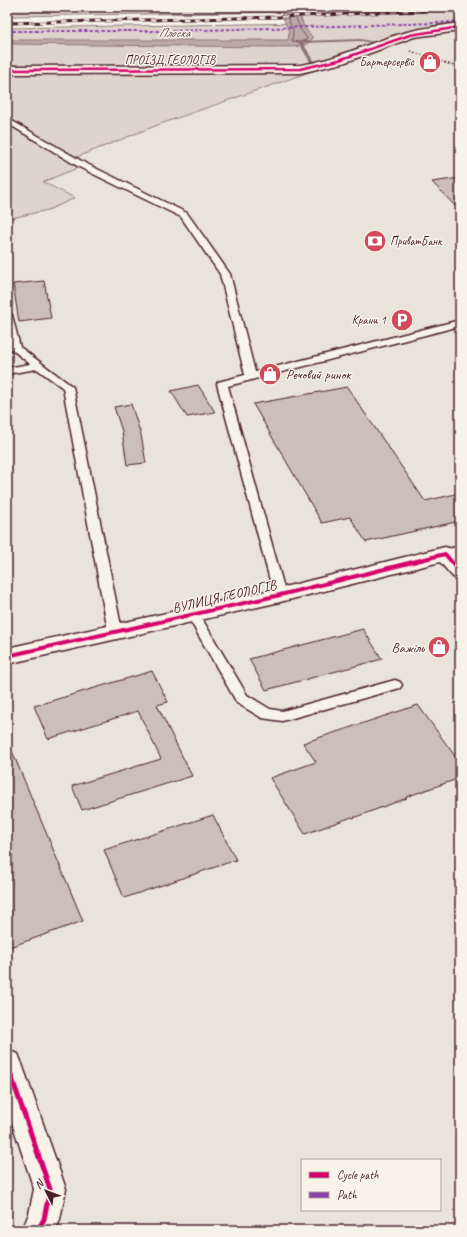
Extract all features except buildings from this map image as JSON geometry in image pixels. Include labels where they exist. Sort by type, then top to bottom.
[{"type":"street","name":"ПРОЇЗД ГЕОЛОГІВ","points":[[7,70],[300,69],[318,66],[387,42],[431,30],[460,27]]},
{"type":"street","name":"ВУЛИЦЯ ГЕОЛОГІВ","points":[[7,656],[280,595],[453,552]]},
{"type":"street","points":[[453,552],[460,572]]},
{"type":"street","points":[[7,1064],[50,1189],[44,1219],[38,1230]]},
{"type":"lane","points":[[7,120],[82,165],[184,214],[225,274],[251,376]]},
{"type":"lane","points":[[7,315],[15,348],[68,387],[84,481],[115,631]]},
{"type":"lane","points":[[280,595],[222,384],[460,323]]},
{"type":"lane","points":[[7,371],[39,366]]},
{"type":"lane","points":[[193,615],[242,699],[267,714],[282,716],[395,684]]},
{"type":"path","points":[[387,42],[460,68]]},
{"type":"shaded area","points":[[7,7],[460,7],[460,27],[431,30],[160,124],[77,157],[87,164],[43,182],[75,198],[48,210],[7,219],[7,28],[303,23],[298,12],[7,16]]},
{"type":"shaded area","points":[[460,29],[460,1230],[7,1230],[7,219],[48,210],[74,198],[42,182],[86,164],[76,158],[160,124],[407,39],[433,32]]},
{"type":"water","points":[[279,7],[296,7],[304,27],[313,38],[310,42],[296,47],[7,44],[7,40],[288,40],[289,32]]},
{"type":"waterway","points":[[314,65],[300,42],[361,40],[377,43]]},
{"type":"railway","points":[[7,23],[278,17],[460,9]]},
{"type":"marked path","points":[[7,31],[170,31],[438,23],[460,21]]},
{"type":"cycle path","points":[[7,70],[300,69],[339,60],[410,35],[431,30],[460,27]]},
{"type":"cycle path","points":[[7,656],[280,595],[445,554],[460,572]]},
{"type":"cycle path","points":[[7,1064],[50,1189],[44,1219],[38,1230]]},
{"type":"place","name":"Бартерсервіс","points":[[430,62]]},
{"type":"place","name":"ПриватБанк","points":[[375,241]]},
{"type":"place","name":"Крани 1","points":[[402,320]]},
{"type":"place","name":"Речовий ринок","points":[[270,374]]},
{"type":"place","name":"Важіль","points":[[439,647]]},
{"type":"water label","name":"Плоска","points":[[174,32]]}]
